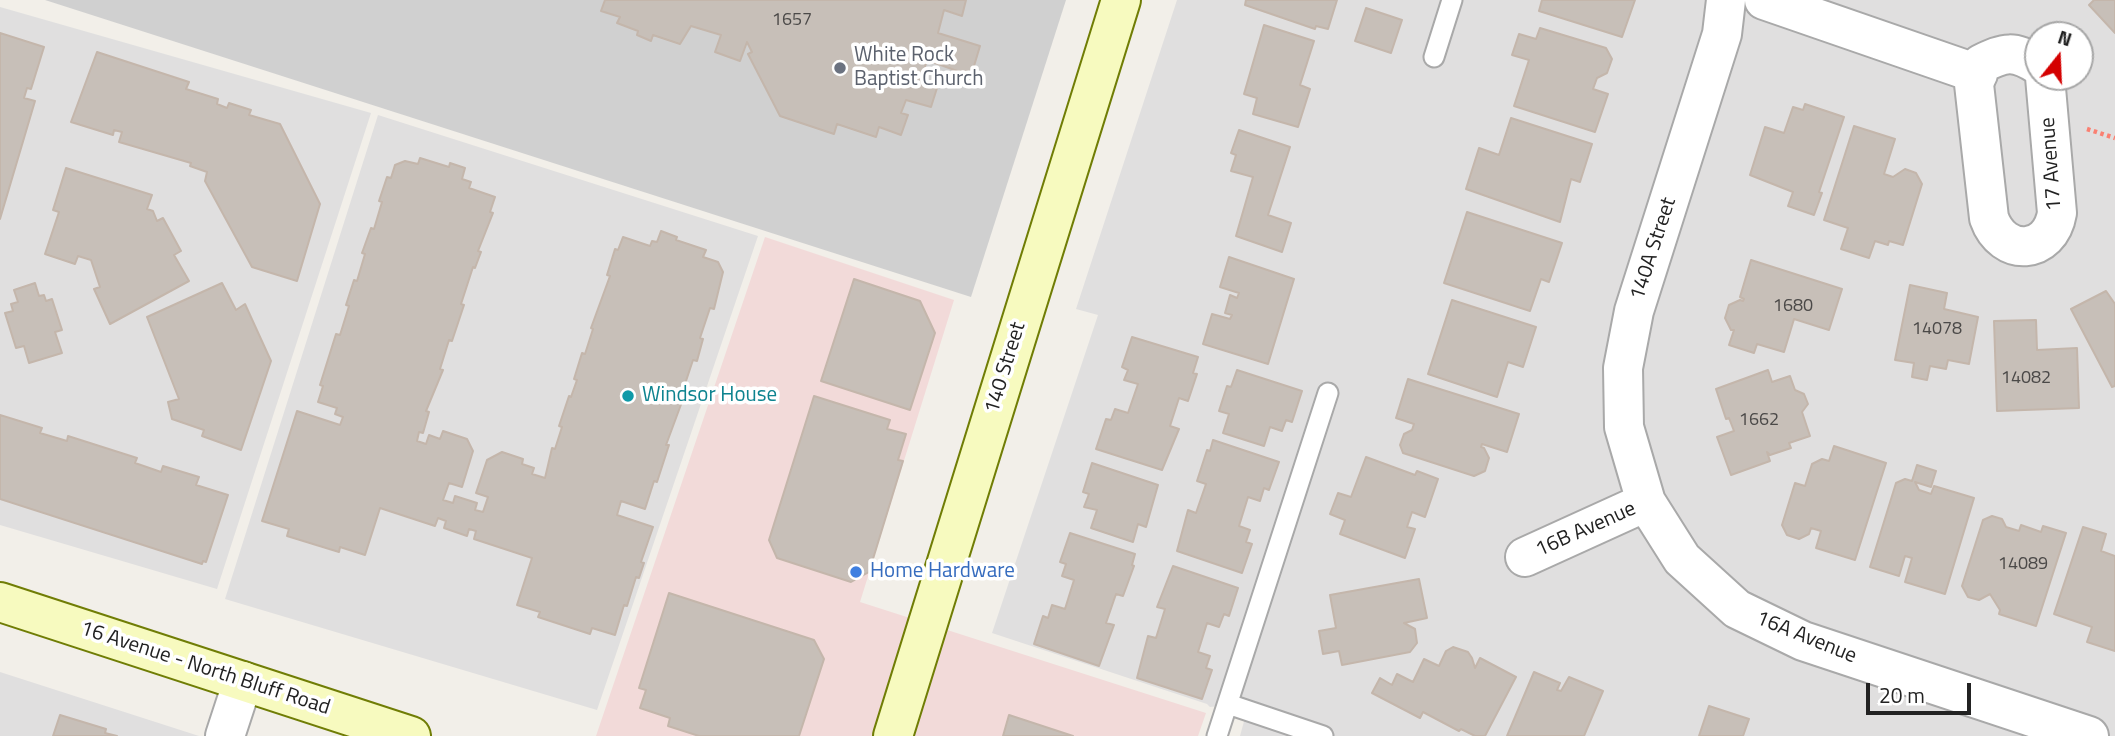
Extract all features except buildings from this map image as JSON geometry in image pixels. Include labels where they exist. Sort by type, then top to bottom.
[{"type":"main road","name":"140 Street","points":[[892,736],[1121,0]]},
{"type":"main road","name":"16 Avenue - North Bluff Road","points":[[0,602],[411,736]]},
{"type":"street","name":"140A Street","points":[[1646,502],[1624,427],[1623,368],[1634,311],[1722,34],[1726,0]]},
{"type":"street","points":[[1764,0],[1978,74],[1981,64],[2003,53],[2024,57]]},
{"type":"street","name":"17 Avenue","points":[[1978,74],[1974,84],[1989,218],[1994,232],[2007,242],[2023,248],[2039,242],[2054,229],[2057,214],[2046,91]]},
{"type":"street","name":"16B Avenue","points":[[1525,557],[1646,502]]},
{"type":"street","name":"16A Avenue","points":[[1646,502],[1682,559],[1737,609],[1803,641],[2089,736]]},
{"type":"street","points":[[225,736],[243,681]]},
{"type":"lane","points":[[1434,57],[1452,0]]},
{"type":"lane","points":[[1217,736],[1328,393]]},
{"type":"lane","points":[[1228,704],[1323,736]]},
{"type":"path","points":[[2080,127],[2115,138]]},
{"type":"shaded area","points":[[45,0],[1066,0],[971,297]]},
{"type":"shaded area","points":[[1177,0],[2115,0],[2115,736],[1240,736],[1249,703],[1210,707],[992,633],[1098,315],[1076,309]]},
{"type":"shaded area","points":[[0,7],[371,113],[217,589],[0,525]]},
{"type":"shaded area","points":[[378,115],[758,236],[597,710],[225,599]]},
{"type":"shaded area","points":[[765,237],[954,300],[860,602],[1206,713],[1198,736],[596,736]]},
{"type":"shaded area","points":[[0,672],[199,736],[0,736]]},
{"type":"place","name":"White Rock Baptist Church","points":[[840,68]]},
{"type":"place","name":"Windsor House","points":[[628,396]]},
{"type":"place","name":"Home Hardware","points":[[856,572]]}]
